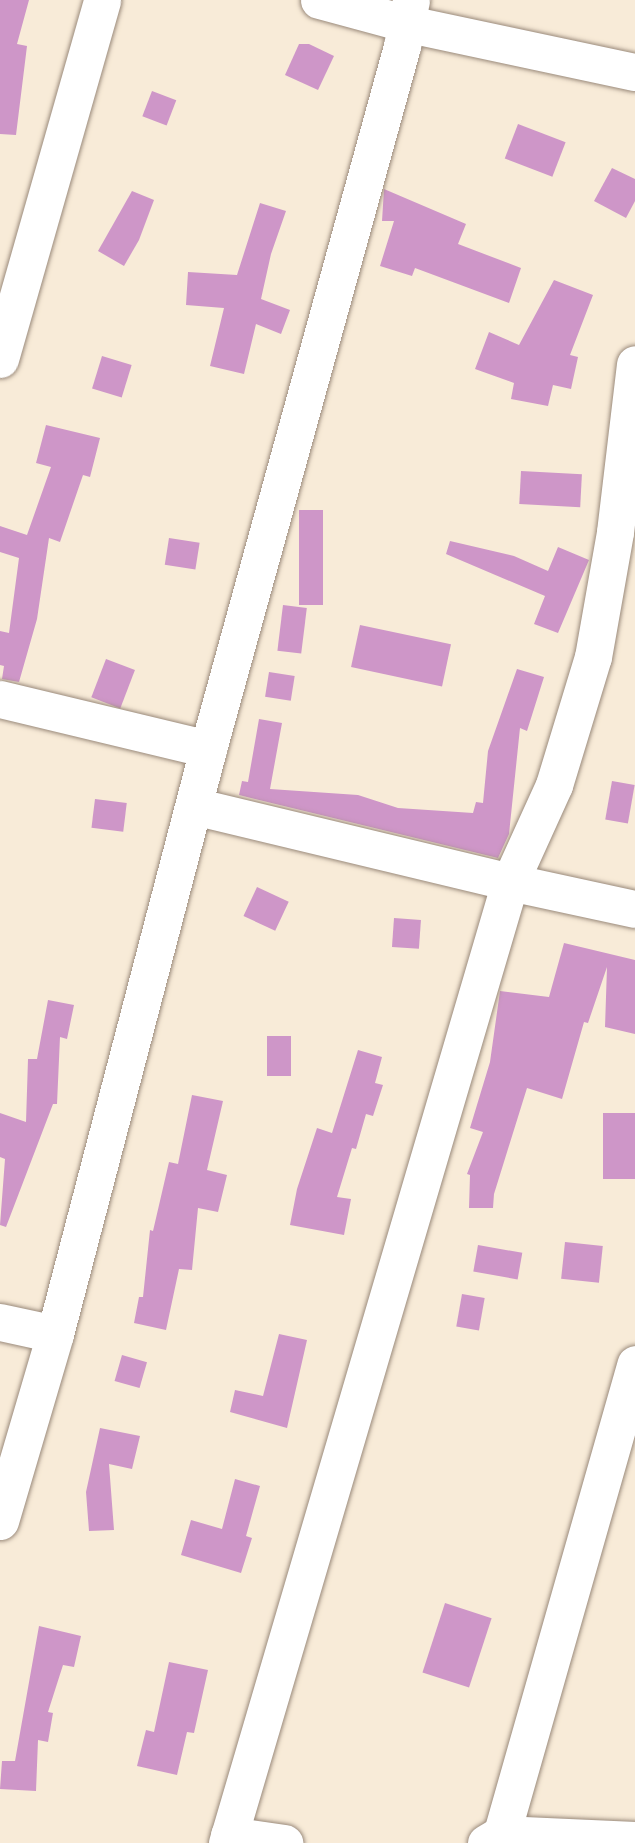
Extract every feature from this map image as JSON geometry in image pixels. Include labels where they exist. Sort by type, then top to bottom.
[{"type":"street","points":[[0,359],[102,0]]},
{"type":"street","points":[[319,0],[407,12],[635,72]]},
{"type":"street","points":[[0,1521],[55,1334],[208,749],[402,46],[407,12]]},
{"type":"street","points":[[284,1843],[228,1839],[510,882],[554,785],[593,657],[615,533],[635,367]]},
{"type":"street","points":[[0,699],[208,749]]},
{"type":"street","points":[[194,806],[510,882],[635,909]]},
{"type":"street","points":[[0,1322],[55,1334]]},
{"type":"street","points":[[635,1364],[495,1840],[635,1840]]},
{"type":"building","points":[[0,0],[29,0],[17,44],[27,46],[16,135],[0,134]]},
{"type":"building","points":[[299,44],[309,44],[334,56],[318,90],[285,75]]},
{"type":"building","points":[[152,91],[176,100],[167,126],[142,116]]},
{"type":"building","points":[[518,124],[566,142],[552,177],[505,159]]},
{"type":"building","points":[[612,168],[635,179],[635,201],[626,218],[594,201]]},
{"type":"building","points":[[384,189],[466,224],[458,244],[521,268],[509,303],[415,268],[412,276],[380,266],[394,221],[382,221]]},
{"type":"building","points":[[132,191],[154,200],[139,240],[124,266],[98,251]]},
{"type":"building","points":[[260,203],[286,211],[271,254],[261,299],[290,310],[281,334],[256,324],[244,374],[210,366],[224,308],[186,305],[188,272],[237,275]]},
{"type":"building","points":[[554,280],[593,295],[570,355],[578,357],[571,389],[553,385],[548,406],[511,399],[514,383],[475,369],[489,332],[519,345]]},
{"type":"building","points":[[102,356],[132,365],[122,398],[92,389]]},
{"type":"building","points":[[46,425],[100,438],[90,477],[83,475],[60,542],[49,538],[37,619],[19,682],[2,679],[4,666],[0,665],[0,631],[9,633],[19,558],[0,552],[0,526],[27,535],[51,467],[36,463]]},
{"type":"building","points":[[521,471],[582,474],[580,507],[519,504]]},
{"type":"building","points":[[299,510],[323,510],[323,605],[299,605]]},
{"type":"building","points":[[169,538],[200,543],[195,570],[165,565]]},
{"type":"building","points":[[450,541],[514,556],[548,571],[558,547],[589,560],[558,633],[534,624],[545,596],[446,554]]},
{"type":"building","points":[[283,605],[307,608],[301,654],[277,651]]},
{"type":"building","points":[[360,625],[451,644],[442,686],[351,667]]},
{"type":"building","points":[[106,659],[135,670],[120,708],[91,697]]},
{"type":"building","points":[[517,669],[544,677],[527,731],[520,728],[509,834],[498,858],[239,795],[242,781],[248,782],[259,719],[282,723],[270,789],[358,795],[398,808],[473,813],[476,802],[483,803],[488,751]]},
{"type":"building","points":[[269,672],[295,676],[291,701],[265,697]]},
{"type":"building","points":[[612,781],[635,785],[628,823],[605,819]]},
{"type":"building","points":[[95,799],[127,803],[123,832],[91,828]]},
{"type":"building","points":[[257,887],[289,902],[275,931],[243,916]]},
{"type":"building","points":[[394,918],[421,920],[419,949],[392,947]]},
{"type":"building","points":[[564,943],[635,960],[635,1034],[605,1027],[607,967],[588,1023],[584,1022],[562,1099],[527,1088],[494,1194],[493,1208],[469,1208],[470,1175],[467,1174],[483,1132],[470,1128],[490,1062],[500,991],[549,997]]},
{"type":"building","points":[[48,1000],[74,1005],[67,1039],[60,1037],[57,1104],[53,1104],[6,1227],[0,1225],[5,1159],[0,1157],[0,1113],[26,1122],[28,1059],[37,1059]]},
{"type":"building","points":[[267,1036],[291,1036],[291,1076],[267,1076]]},
{"type":"building","points":[[358,1050],[382,1057],[375,1083],[383,1085],[373,1116],[366,1114],[356,1149],[352,1148],[337,1197],[351,1199],[344,1235],[290,1225],[297,1189],[317,1128],[332,1133]]},
{"type":"building","points":[[192,1095],[223,1101],[207,1170],[227,1175],[218,1212],[198,1208],[192,1270],[179,1269],[166,1330],[134,1323],[139,1297],[143,1297],[150,1230],[153,1231],[169,1162],[178,1164]]},
{"type":"building","points":[[603,1113],[635,1113],[635,1179],[603,1179]]},
{"type":"building","points":[[565,1242],[603,1246],[599,1283],[561,1279]]},
{"type":"building","points":[[478,1245],[522,1253],[518,1279],[473,1272]]},
{"type":"building","points":[[462,1294],[485,1298],[479,1330],[456,1326]]},
{"type":"building","points":[[279,1334],[307,1340],[287,1428],[230,1412],[235,1390],[263,1396]]},
{"type":"building","points":[[122,1355],[147,1362],[140,1388],[115,1381]]},
{"type":"building","points":[[100,1428],[140,1436],[132,1469],[109,1464],[114,1530],[89,1531],[86,1492]]},
{"type":"building","points":[[235,1479],[260,1486],[246,1536],[252,1538],[241,1573],[181,1555],[191,1520],[222,1529]]},
{"type":"building","points":[[445,1603],[492,1618],[469,1688],[422,1672]]},
{"type":"building","points":[[39,1626],[81,1636],[74,1667],[63,1665],[48,1712],[53,1713],[48,1742],[38,1740],[36,1791],[0,1789],[2,1761],[15,1761]]},
{"type":"building","points":[[169,1662],[208,1670],[194,1733],[187,1732],[177,1775],[137,1766],[146,1730],[154,1732]]}]
